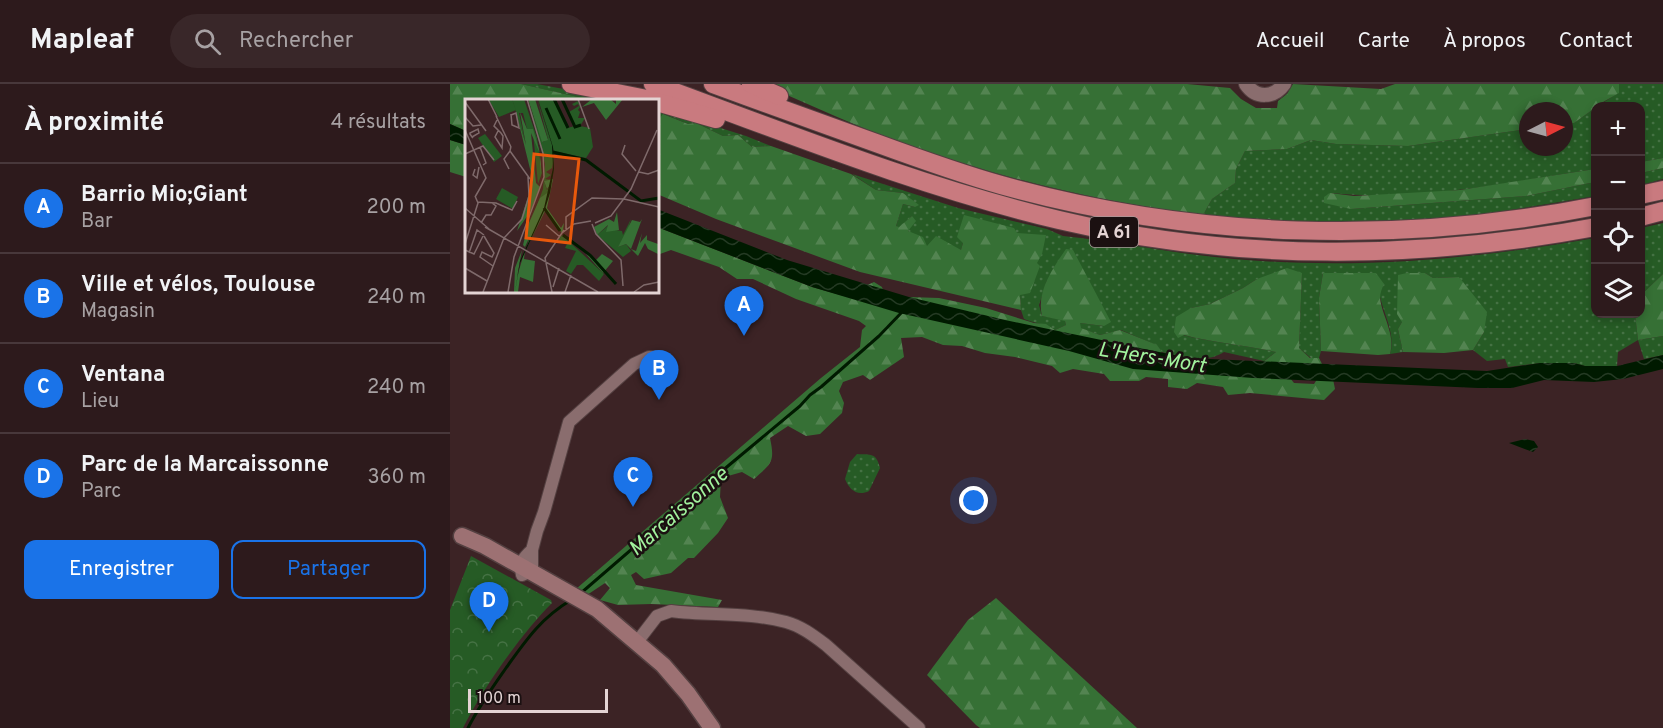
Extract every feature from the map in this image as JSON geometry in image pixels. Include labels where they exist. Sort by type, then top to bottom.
[{"type":"highway","points":[[572,84],[647,99]]},
{"type":"highway","name":"A 61","points":[[653,84],[855,159],[969,196],[1061,221],[1116,232],[1212,246],[1313,252],[1405,251],[1462,247],[1591,228]]},
{"type":"highway","name":"A 61","points":[[713,84],[937,165],[1000,185],[1119,212],[1191,223],[1320,232],[1399,231],[1488,223],[1591,207]]},
{"type":"highway","points":[[751,84],[799,105],[804,117]]},
{"type":"highway","points":[[658,102],[751,131],[855,159]]},
{"type":"highway","points":[[1645,194],[1663,189]]},
{"type":"highway","points":[[1645,216],[1663,211]]},
{"type":"main road","points":[[456,533],[586,605],[620,628],[678,681],[712,728]]},
{"type":"street","points":[[1246,84],[1254,93],[1268,95],[1275,93],[1284,84]]},
{"type":"street","points":[[524,570],[534,561],[532,550],[569,422],[634,364],[649,357],[659,357]]},
{"type":"street","points":[[637,642],[657,616],[671,611],[788,622],[812,634],[826,645],[919,728]]},
{"type":"green space","points":[[450,84],[521,84],[578,97],[607,99],[465,99],[465,131],[450,124]]},
{"type":"green space","points":[[521,84],[537,84],[617,99],[578,97]]},
{"type":"green space","points":[[762,84],[1187,84],[1230,88],[1241,99],[1256,108],[1277,108],[1278,101],[1287,94],[1293,84],[1381,89],[1395,84],[1619,84],[1619,93],[1603,102],[1591,102],[1591,111],[1574,123],[1573,102],[1519,102],[1519,130],[1408,146],[1336,144],[1311,140],[1287,149],[1245,151],[1236,169],[1235,183],[1212,199],[1203,215],[1129,204],[1021,180],[949,159],[837,117]]},
{"type":"green space","points":[[1619,84],[1663,84],[1663,158],[1645,161],[1645,102],[1604,102],[1618,93]]},
{"type":"green space","points":[[658,108],[771,146],[752,147],[738,135],[723,136],[696,123],[688,124],[664,114],[658,121]]},
{"type":"green space","points":[[1591,111],[1591,170],[1430,193],[1364,195],[1331,193],[1351,209],[1526,196],[1591,183],[1591,197],[1482,214],[1414,221],[1307,222],[1203,215],[1212,199],[1235,183],[1236,169],[1245,151],[1287,149],[1311,140],[1336,144],[1408,146],[1519,130],[1519,156],[1573,156],[1574,123]]},
{"type":"green space","points":[[663,114],[688,124],[696,123],[723,136],[738,135],[752,147],[771,146],[851,174],[876,190],[903,193],[919,205],[915,207],[903,204],[896,226],[899,227],[912,216],[916,221],[908,231],[923,237],[927,246],[936,236],[961,250],[963,243],[957,237],[964,215],[1014,228],[1017,233],[1046,235],[1042,254],[1037,263],[1040,266],[1030,293],[1020,295],[1021,310],[860,272],[716,219],[658,194],[658,121]]},
{"type":"green space","points":[[450,140],[465,145],[465,177],[450,172]]},
{"type":"green space","points":[[1663,158],[1663,168],[1645,172],[1645,161]]},
{"type":"green space","points":[[1663,168],[1663,179],[1645,184],[1645,172]]},
{"type":"green space","points":[[1591,170],[1591,183],[1526,196],[1351,209],[1324,203],[1324,197],[1330,193],[1354,196],[1460,190]]},
{"type":"green space","points":[[852,174],[958,208],[1047,229],[1063,236],[1234,259],[1370,263],[1460,257],[1591,239],[1591,318],[1635,318],[1638,340],[1618,352],[1617,366],[1541,363],[1508,367],[1505,359],[1487,361],[1473,350],[1484,332],[1459,277],[1433,278],[1425,273],[1407,273],[1402,322],[1398,329],[1403,352],[1390,354],[1391,333],[1380,297],[1376,273],[1323,273],[1319,298],[1321,351],[1319,358],[1311,358],[1299,348],[1302,273],[1257,279],[1210,304],[1191,308],[1183,335],[1276,352],[1264,361],[1224,352],[1202,359],[1186,357],[1162,352],[1156,345],[1121,330],[1100,335],[1080,328],[1080,323],[1104,326],[1047,281],[1039,305],[1042,316],[1065,320],[1066,325],[1055,330],[1024,319],[1020,295],[963,243],[961,250],[928,247],[908,231],[912,216],[899,228],[896,226],[903,204],[915,207],[903,193],[876,190]]},
{"type":"green space","points":[[1663,223],[1663,274],[1645,291],[1645,264],[1645,227]]},
{"type":"green space","points":[[658,227],[812,287],[844,296],[874,282],[882,287],[888,307],[909,297],[939,298],[986,308],[1034,323],[1046,324],[1055,330],[1066,325],[1065,321],[1042,316],[1041,298],[1051,272],[1061,256],[1066,249],[1073,250],[1111,322],[1104,326],[1080,323],[1081,328],[1100,335],[1120,330],[1157,345],[1162,352],[1150,356],[1137,356],[1078,344],[1051,344],[1113,361],[1173,366],[1205,372],[1242,372],[1258,366],[1276,352],[1184,335],[1178,338],[1174,332],[1176,317],[1191,308],[1210,304],[1257,279],[1287,268],[1302,273],[1299,348],[1310,358],[1319,358],[1325,370],[1304,371],[1290,378],[1294,383],[1314,384],[1318,378],[1333,379],[1335,389],[1324,400],[1250,393],[1228,395],[1223,387],[1197,383],[1187,389],[1168,387],[1168,379],[1146,377],[1139,381],[1110,381],[1104,374],[1073,369],[1060,373],[1052,366],[1015,357],[985,353],[962,346],[943,345],[922,337],[901,338],[904,357],[870,380],[863,375],[843,382],[839,391],[844,403],[842,413],[820,434],[806,436],[788,426],[770,438],[771,462],[754,479],[742,472],[721,478],[720,497],[728,518],[718,533],[694,558],[688,558],[671,573],[644,579],[636,572],[631,575],[636,585],[722,600],[718,607],[618,605],[600,600],[610,588],[605,583],[587,595],[576,589],[860,347],[862,330],[866,326],[859,321],[796,299],[753,279],[737,279],[719,267],[671,250],[658,253]]},
{"type":"green space","points":[[1323,273],[1376,273],[1384,284],[1380,298],[1390,333],[1390,354],[1321,351],[1319,298]]},
{"type":"green space","points":[[1425,273],[1433,278],[1459,277],[1487,312],[1484,332],[1473,350],[1444,353],[1403,352],[1398,329],[1402,322],[1397,314],[1398,275]]},
{"type":"green space","points":[[1663,274],[1663,336],[1638,340],[1635,318],[1645,318],[1645,291]]},
{"type":"green space","points":[[1663,336],[1663,355],[1644,359],[1638,340]]},
{"type":"green space","points":[[857,454],[875,457],[880,468],[869,491],[865,493],[854,491],[845,479],[850,462]]},
{"type":"green space","points":[[471,556],[551,600],[552,603],[503,662],[463,728],[450,728],[450,610]]},
{"type":"green space","points":[[996,598],[1137,728],[980,728],[976,725],[927,675],[968,620]]},
{"type":"water","points":[[450,124],[465,131],[465,145],[450,140]]},
{"type":"water","name":"L'Hers-Mort","points":[[658,209],[787,260],[909,297],[1005,320],[1188,358],[1487,371],[1540,363],[1617,366],[1663,355],[1663,369],[1623,379],[1594,382],[1544,380],[1512,388],[1478,388],[1253,378],[1133,369],[1069,351],[899,313],[812,287],[658,227]]},
{"type":"water","points":[[1525,439],[1534,441],[1538,447],[1533,452],[1509,443]]},
{"type":"waterway","name":"Marcaissonne","points":[[581,593],[800,406],[879,336],[903,311]]},
{"type":"waterway","name":"Marcaissonne","points":[[468,728],[491,690],[527,639],[551,614],[571,600]]},
{"type":"place","name":"Barrio Mio;Giant","points":[[744,336]]},
{"type":"place","name":"Ville et vélos, Toulouse","points":[[659,400]]},
{"type":"place","name":"Ventana","points":[[633,507]]},
{"type":"place","name":"Parc de la Marcaissonne","points":[[489,632]]}]
